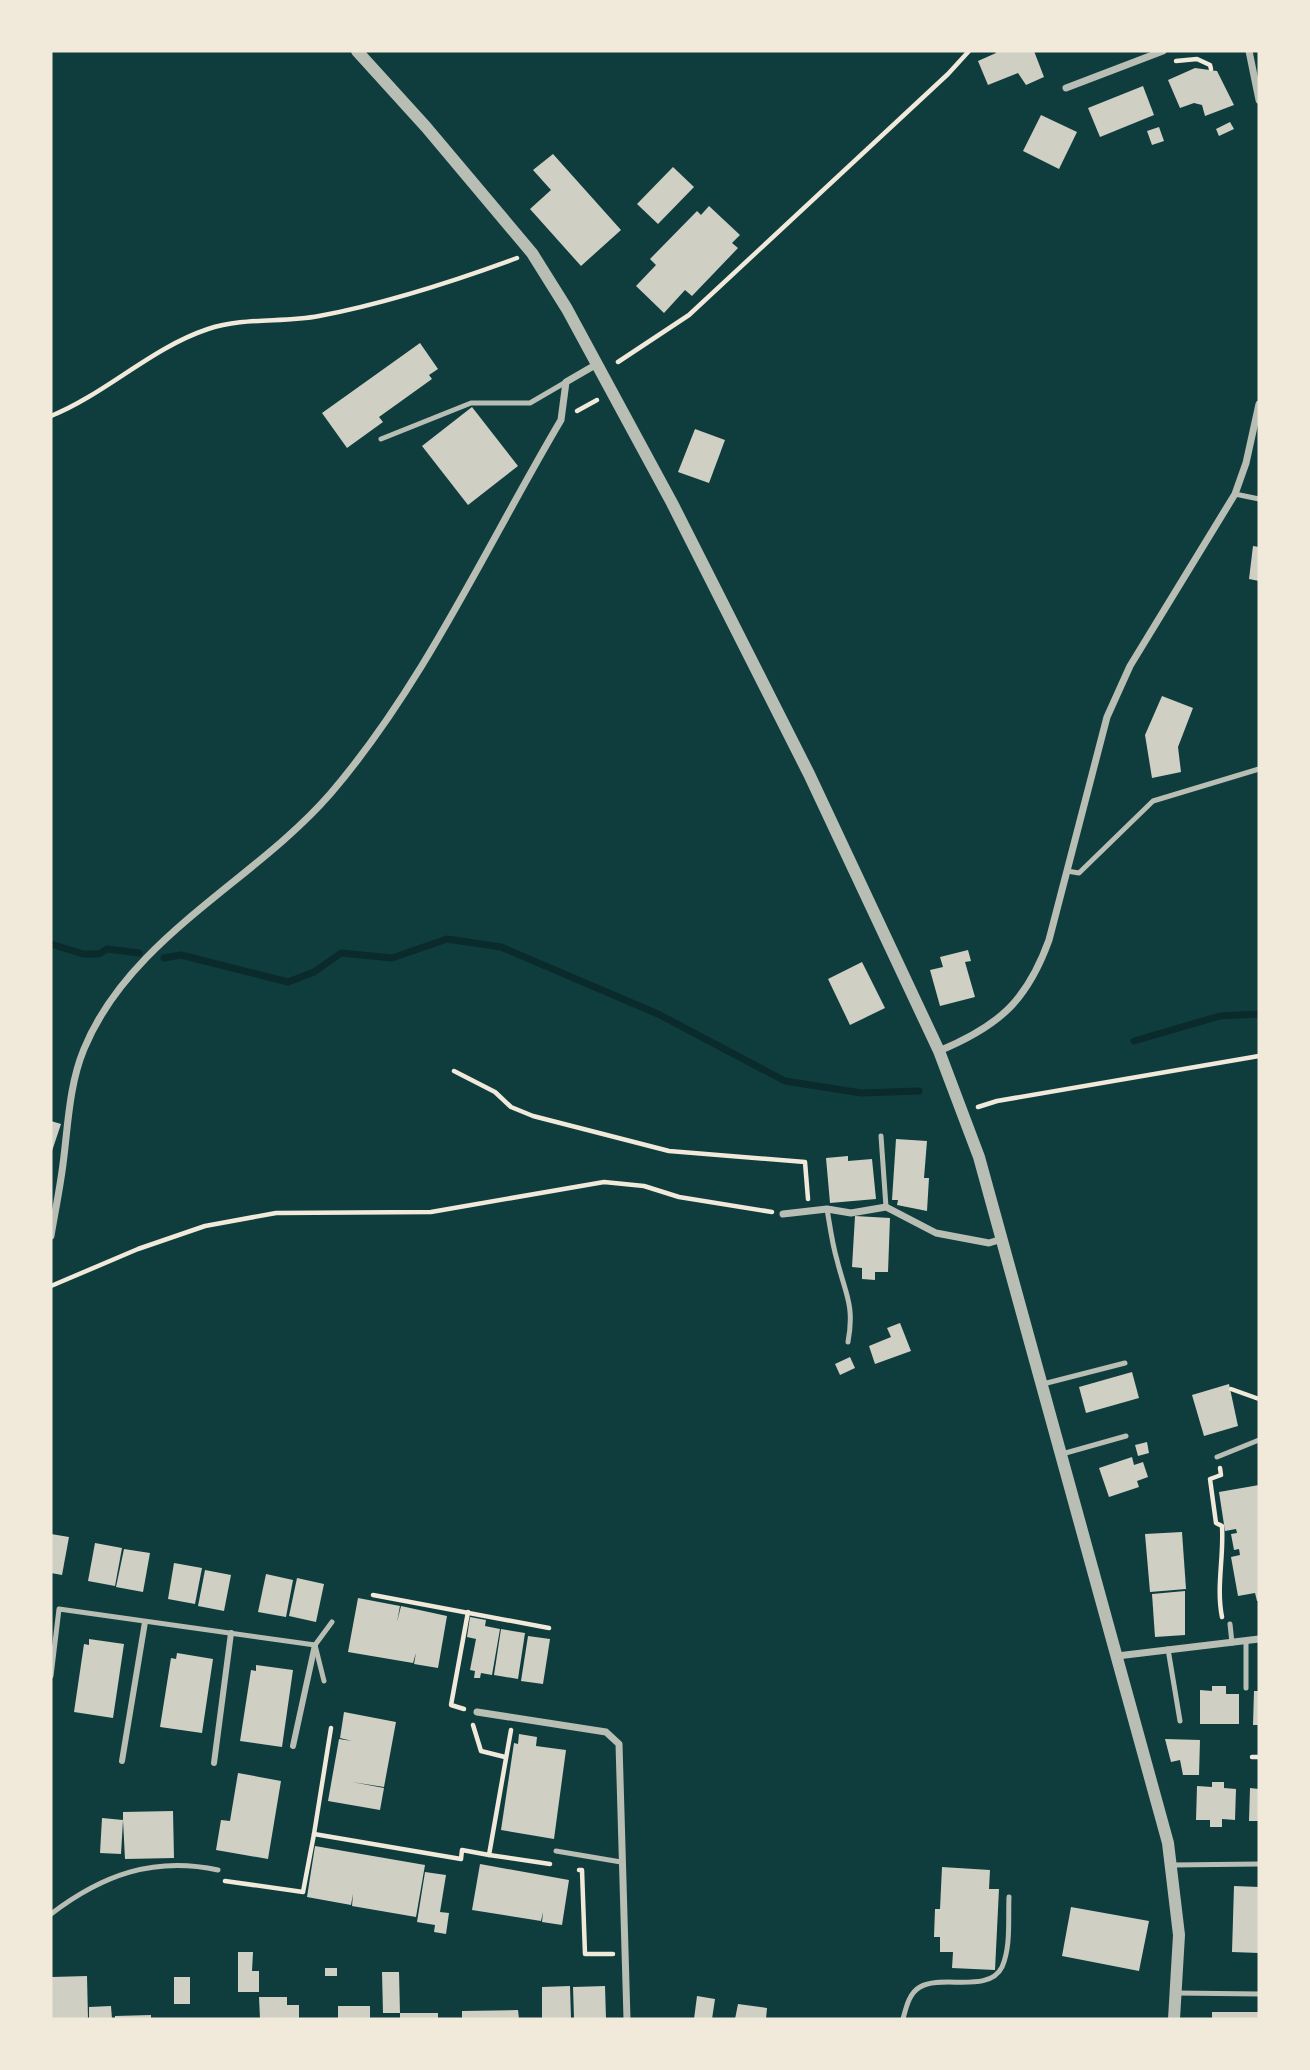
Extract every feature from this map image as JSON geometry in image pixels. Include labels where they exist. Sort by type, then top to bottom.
[{"type":"street","points":[[357,51],[426,127],[532,253],[597,364],[672,503],[808,774],[939,1051],[964,1112],[1002,1239],[1172,1865],[1179,1935],[1174,2019]]},
{"type":"street","points":[[1066,88],[1163,51]]},
{"type":"street","points":[[1249,51],[1259,100]]},
{"type":"street","points":[[51,1236],[55,1188],[80,1064],[106,1005],[136,969],[331,793],[401,697],[447,622],[561,420],[566,382],[597,364]]},
{"type":"street","points":[[939,1051],[989,1024],[1010,1008],[1029,988],[1049,940],[1107,717],[1130,666],[1235,494],[1246,463],[1259,404]]},
{"type":"street","points":[[783,1214],[827,1209],[851,1213],[886,1207],[936,1233],[989,1243],[1002,1239]]},
{"type":"street","points":[[122,1760],[145,1622]]},
{"type":"street","points":[[214,1763],[231,1633]]},
{"type":"street","points":[[1116,1656],[1259,1639]]},
{"type":"street","points":[[293,1746],[315,1645]]},
{"type":"street","points":[[477,1712],[606,1732],[619,1744],[627,2019]]},
{"type":"lane","points":[[381,439],[471,403],[530,403],[566,382]]},
{"type":"lane","points":[[1235,494],[1259,499]]},
{"type":"lane","points":[[1067,871],[1079,873],[1153,800],[1259,769]]},
{"type":"lane","points":[[881,1136],[886,1207]]},
{"type":"lane","points":[[827,1209],[837,1262],[850,1300],[852,1317],[848,1342]]},
{"type":"lane","points":[[1042,1384],[1125,1363]]},
{"type":"lane","points":[[1060,1454],[1126,1436]]},
{"type":"lane","points":[[1217,1457],[1259,1440]]},
{"type":"lane","points":[[51,1676],[59,1609],[315,1645]]},
{"type":"lane","points":[[315,1645],[332,1622]]},
{"type":"lane","points":[[1230,1624],[1232,1643]]},
{"type":"lane","points":[[1246,1641],[1246,1688]]},
{"type":"lane","points":[[315,1645],[324,1681]]},
{"type":"lane","points":[[1168,1648],[1180,1721]]},
{"type":"lane","points":[[556,1851],[621,1862]]},
{"type":"lane","points":[[51,1913],[99,1882],[122,1872],[149,1866],[190,1864],[218,1870]]},
{"type":"lane","points":[[1172,1865],[1259,1864]]},
{"type":"lane","points":[[902,2019],[911,1996],[921,1986],[978,1981],[991,1978],[1001,1970],[1006,1953],[1009,1897]]},
{"type":"lane","points":[[1177,1993],[1259,1994]]},
{"type":"path","points":[[618,362],[689,315],[948,74],[969,51]]},
{"type":"path","points":[[1176,61],[1197,59],[1210,65],[1211,69]]},
{"type":"path","points":[[51,416],[101,391],[177,341],[212,328],[315,317],[370,306],[421,293],[532,253]]},
{"type":"path","points":[[964,1112],[997,1101],[1259,1056]]},
{"type":"path","points":[[454,1071],[495,1092],[511,1107],[533,1116],[669,1151],[805,1162],[808,1213]]},
{"type":"path","points":[[51,1286],[138,1249],[205,1227],[276,1213],[431,1212],[604,1182],[644,1186],[679,1197],[783,1214]]},
{"type":"path","points":[[1231,1390],[1259,1399]]},
{"type":"path","points":[[1217,1457],[1221,1475],[1210,1479],[1216,1522],[1222,1526],[1223,1565],[1218,1596],[1220,1611]]},
{"type":"path","points":[[373,1594],[549,1628]]},
{"type":"path","points":[[468,1612],[451,1705],[477,1712],[472,1728],[481,1751],[505,1757]]},
{"type":"path","points":[[489,1854],[513,1719]]},
{"type":"path","points":[[218,1870],[225,1881],[303,1892],[331,1728]]},
{"type":"path","points":[[1252,1757],[1259,1757]]},
{"type":"path","points":[[314,1834],[461,1859],[462,1850],[560,1866]]},
{"type":"path","points":[[571,1868],[582,1871],[584,1954],[626,1954]]},
{"type":"building","points":[[995,51],[1034,51],[1044,77],[1026,85],[1018,73],[988,85],[978,61],[996,53]]},
{"type":"building","points":[[1195,68],[1217,71],[1234,105],[1205,116],[1202,105],[1194,103],[1180,108],[1168,80]]},
{"type":"building","points":[[1143,86],[1154,115],[1100,137],[1088,108]]},
{"type":"building","points":[[1041,115],[1077,132],[1059,169],[1023,151]]},
{"type":"building","points":[[1230,122],[1234,129],[1219,136],[1216,129]]},
{"type":"building","points":[[1159,127],[1164,141],[1152,145],[1147,131]]},
{"type":"building","points":[[553,154],[621,230],[581,266],[530,209],[551,190],[533,170]]},
{"type":"building","points":[[673,167],[694,187],[658,224],[637,204]]},
{"type":"building","points":[[709,206],[740,235],[732,243],[738,248],[692,296],[685,290],[664,313],[636,286],[656,265],[650,259],[697,211],[701,215]]},
{"type":"building","points":[[420,343],[438,369],[429,375],[432,379],[379,417],[383,422],[347,448],[322,413]]},
{"type":"building","points":[[472,407],[518,466],[468,505],[422,446]]},
{"type":"building","points":[[695,429],[725,440],[709,483],[678,472]]},
{"type":"building","points":[[1253,546],[1259,547],[1259,581],[1249,579]]},
{"type":"building","points":[[1162,696],[1193,708],[1178,747],[1181,772],[1152,778],[1145,735]]},
{"type":"building","points":[[968,950],[971,961],[965,962],[975,997],[940,1006],[930,970],[943,967],[940,957]]},
{"type":"building","points":[[862,962],[885,1008],[850,1025],[828,979]]},
{"type":"building","points":[[51,1121],[61,1124],[51,1154]]},
{"type":"building","points":[[896,1139],[927,1141],[924,1178],[929,1178],[927,1211],[897,1205],[898,1200],[892,1200]]},
{"type":"building","points":[[848,1156],[848,1161],[872,1159],[876,1199],[830,1203],[826,1158]]},
{"type":"building","points":[[855,1216],[890,1218],[888,1272],[875,1272],[875,1280],[862,1279],[862,1268],[852,1267]]},
{"type":"building","points":[[900,1323],[911,1351],[875,1364],[869,1346],[891,1337],[887,1328]]},
{"type":"building","points":[[850,1357],[855,1368],[840,1375],[835,1364]]},
{"type":"building","points":[[1132,1372],[1139,1398],[1086,1413],[1079,1387]]},
{"type":"building","points":[[1229,1384],[1238,1426],[1204,1436],[1192,1395]]},
{"type":"building","points":[[1147,1442],[1149,1453],[1138,1456],[1135,1445]]},
{"type":"building","points":[[1132,1457],[1134,1465],[1143,1462],[1148,1477],[1137,1481],[1139,1487],[1109,1497],[1099,1468]]},
{"type":"building","points":[[1259,1485],[1257,1601],[1255,1593],[1238,1596],[1231,1557],[1240,1555],[1239,1549],[1234,1550],[1231,1534],[1237,1533],[1236,1529],[1225,1531],[1219,1492]]},
{"type":"building","points":[[1182,1532],[1186,1589],[1150,1592],[1145,1534]]},
{"type":"building","points":[[51,1534],[69,1537],[62,1575],[51,1573]]},
{"type":"building","points":[[95,1543],[122,1548],[115,1586],[88,1581]]},
{"type":"building","points":[[124,1549],[150,1553],[143,1592],[116,1587]]},
{"type":"building","points":[[174,1563],[202,1568],[195,1604],[168,1599]]},
{"type":"building","points":[[205,1570],[231,1575],[224,1611],[198,1606]]},
{"type":"building","points":[[266,1574],[293,1580],[286,1617],[258,1612]]},
{"type":"building","points":[[297,1578],[324,1584],[316,1622],[289,1616]]},
{"type":"building","points":[[1185,1591],[1185,1635],[1155,1637],[1152,1594]]},
{"type":"building","points":[[358,1598],[400,1606],[397,1622],[401,1606],[447,1616],[438,1668],[414,1664],[416,1653],[413,1663],[348,1652]]},
{"type":"building","points":[[470,1617],[486,1620],[485,1626],[500,1629],[492,1675],[481,1673],[480,1678],[474,1678],[475,1671],[470,1670],[476,1639],[467,1637]]},
{"type":"building","points":[[501,1629],[525,1633],[518,1679],[494,1675]]},
{"type":"building","points":[[528,1636],[550,1639],[543,1684],[521,1681]]},
{"type":"building","points":[[89,1639],[124,1644],[113,1718],[74,1712],[84,1644],[89,1645]]},
{"type":"building","points":[[177,1653],[213,1659],[202,1733],[160,1727],[171,1658],[176,1659]]},
{"type":"building","points":[[256,1665],[293,1670],[282,1747],[240,1741],[251,1670],[256,1671]]},
{"type":"building","points":[[1212,1686],[1226,1686],[1226,1694],[1239,1694],[1239,1724],[1200,1724],[1200,1690],[1212,1691]]},
{"type":"building","points":[[1254,1691],[1259,1691],[1259,1725],[1253,1725]]},
{"type":"building","points":[[344,1712],[396,1722],[384,1787],[352,1782],[384,1788],[380,1810],[328,1801],[339,1739],[352,1741],[340,1738]]},
{"type":"building","points":[[519,1734],[537,1737],[536,1746],[566,1750],[554,1839],[501,1830],[514,1743],[518,1744]]},
{"type":"building","points":[[1165,1739],[1200,1740],[1199,1775],[1183,1775],[1180,1760],[1171,1762]]},
{"type":"building","points":[[238,1773],[281,1781],[268,1859],[216,1850],[221,1820],[230,1821]]},
{"type":"building","points":[[1212,1782],[1224,1782],[1224,1788],[1236,1789],[1235,1820],[1222,1819],[1222,1827],[1210,1827],[1210,1820],[1196,1820],[1197,1786],[1212,1787]]},
{"type":"building","points":[[1250,1788],[1259,1789],[1259,1821],[1249,1821]]},
{"type":"building","points":[[173,1811],[174,1858],[125,1859],[123,1812]]},
{"type":"building","points":[[102,1818],[123,1820],[121,1854],[100,1853]]},
{"type":"building","points":[[315,1846],[425,1865],[416,1917],[352,1906],[353,1894],[351,1905],[307,1897]]},
{"type":"building","points":[[480,1864],[569,1880],[562,1925],[542,1922],[543,1912],[541,1921],[472,1910]]},
{"type":"building","points":[[942,1867],[990,1870],[989,1889],[999,1889],[995,1970],[952,1968],[953,1952],[940,1952],[940,1937],[934,1937],[935,1909],[940,1909]]},
{"type":"building","points":[[425,1872],[446,1875],[440,1912],[449,1913],[446,1934],[434,1932],[435,1925],[417,1922]]},
{"type":"building","points":[[1234,1886],[1259,1887],[1259,1953],[1232,1952]]},
{"type":"building","points":[[1071,1907],[1149,1921],[1139,1971],[1062,1956]]},
{"type":"building","points":[[238,1952],[253,1952],[252,1971],[259,1971],[259,1992],[238,1992]]},
{"type":"building","points":[[325,1968],[337,1968],[337,1976],[325,1976]]},
{"type":"building","points":[[382,1972],[399,1972],[400,2013],[383,2013]]},
{"type":"building","points":[[87,1976],[88,2019],[52,2019],[52,1977]]},
{"type":"building","points":[[174,1977],[190,1977],[190,2004],[174,2004]]},
{"type":"building","points":[[570,1986],[571,2019],[542,2019],[542,1987]]},
{"type":"building","points":[[605,1986],[606,2019],[574,2019],[573,1987]]},
{"type":"building","points":[[697,1996],[715,1999],[712,2019],[694,2019]]},
{"type":"building","points":[[259,1997],[287,1997],[287,2005],[299,2005],[299,2019],[260,2019]]},
{"type":"building","points":[[738,2004],[767,2008],[766,2019],[735,2019]]},
{"type":"building","points":[[111,2006],[112,2019],[89,2019],[89,2007]]},
{"type":"building","points":[[338,2006],[370,2006],[370,2019],[338,2019]]},
{"type":"building","points":[[518,2010],[519,2019],[462,2019],[462,2011]]},
{"type":"building","points":[[1212,2012],[1259,2012],[1259,2019],[1212,2019]]},
{"type":"building","points":[[400,2013],[438,2013],[438,2019],[400,2019]]},
{"type":"building","points":[[151,2015],[151,2019],[115,2019],[115,2016]]},
{"type":"waterway","points":[[164,958],[181,955],[288,982],[314,972],[341,953],[392,958],[447,939],[501,947],[658,1014],[785,1081],[861,1093],[919,1091]]},
{"type":"waterway","points":[[51,944],[83,954],[99,954],[107,949],[139,953]]},
{"type":"waterway","points":[[1134,1041],[1220,1016],[1259,1014]]}]
